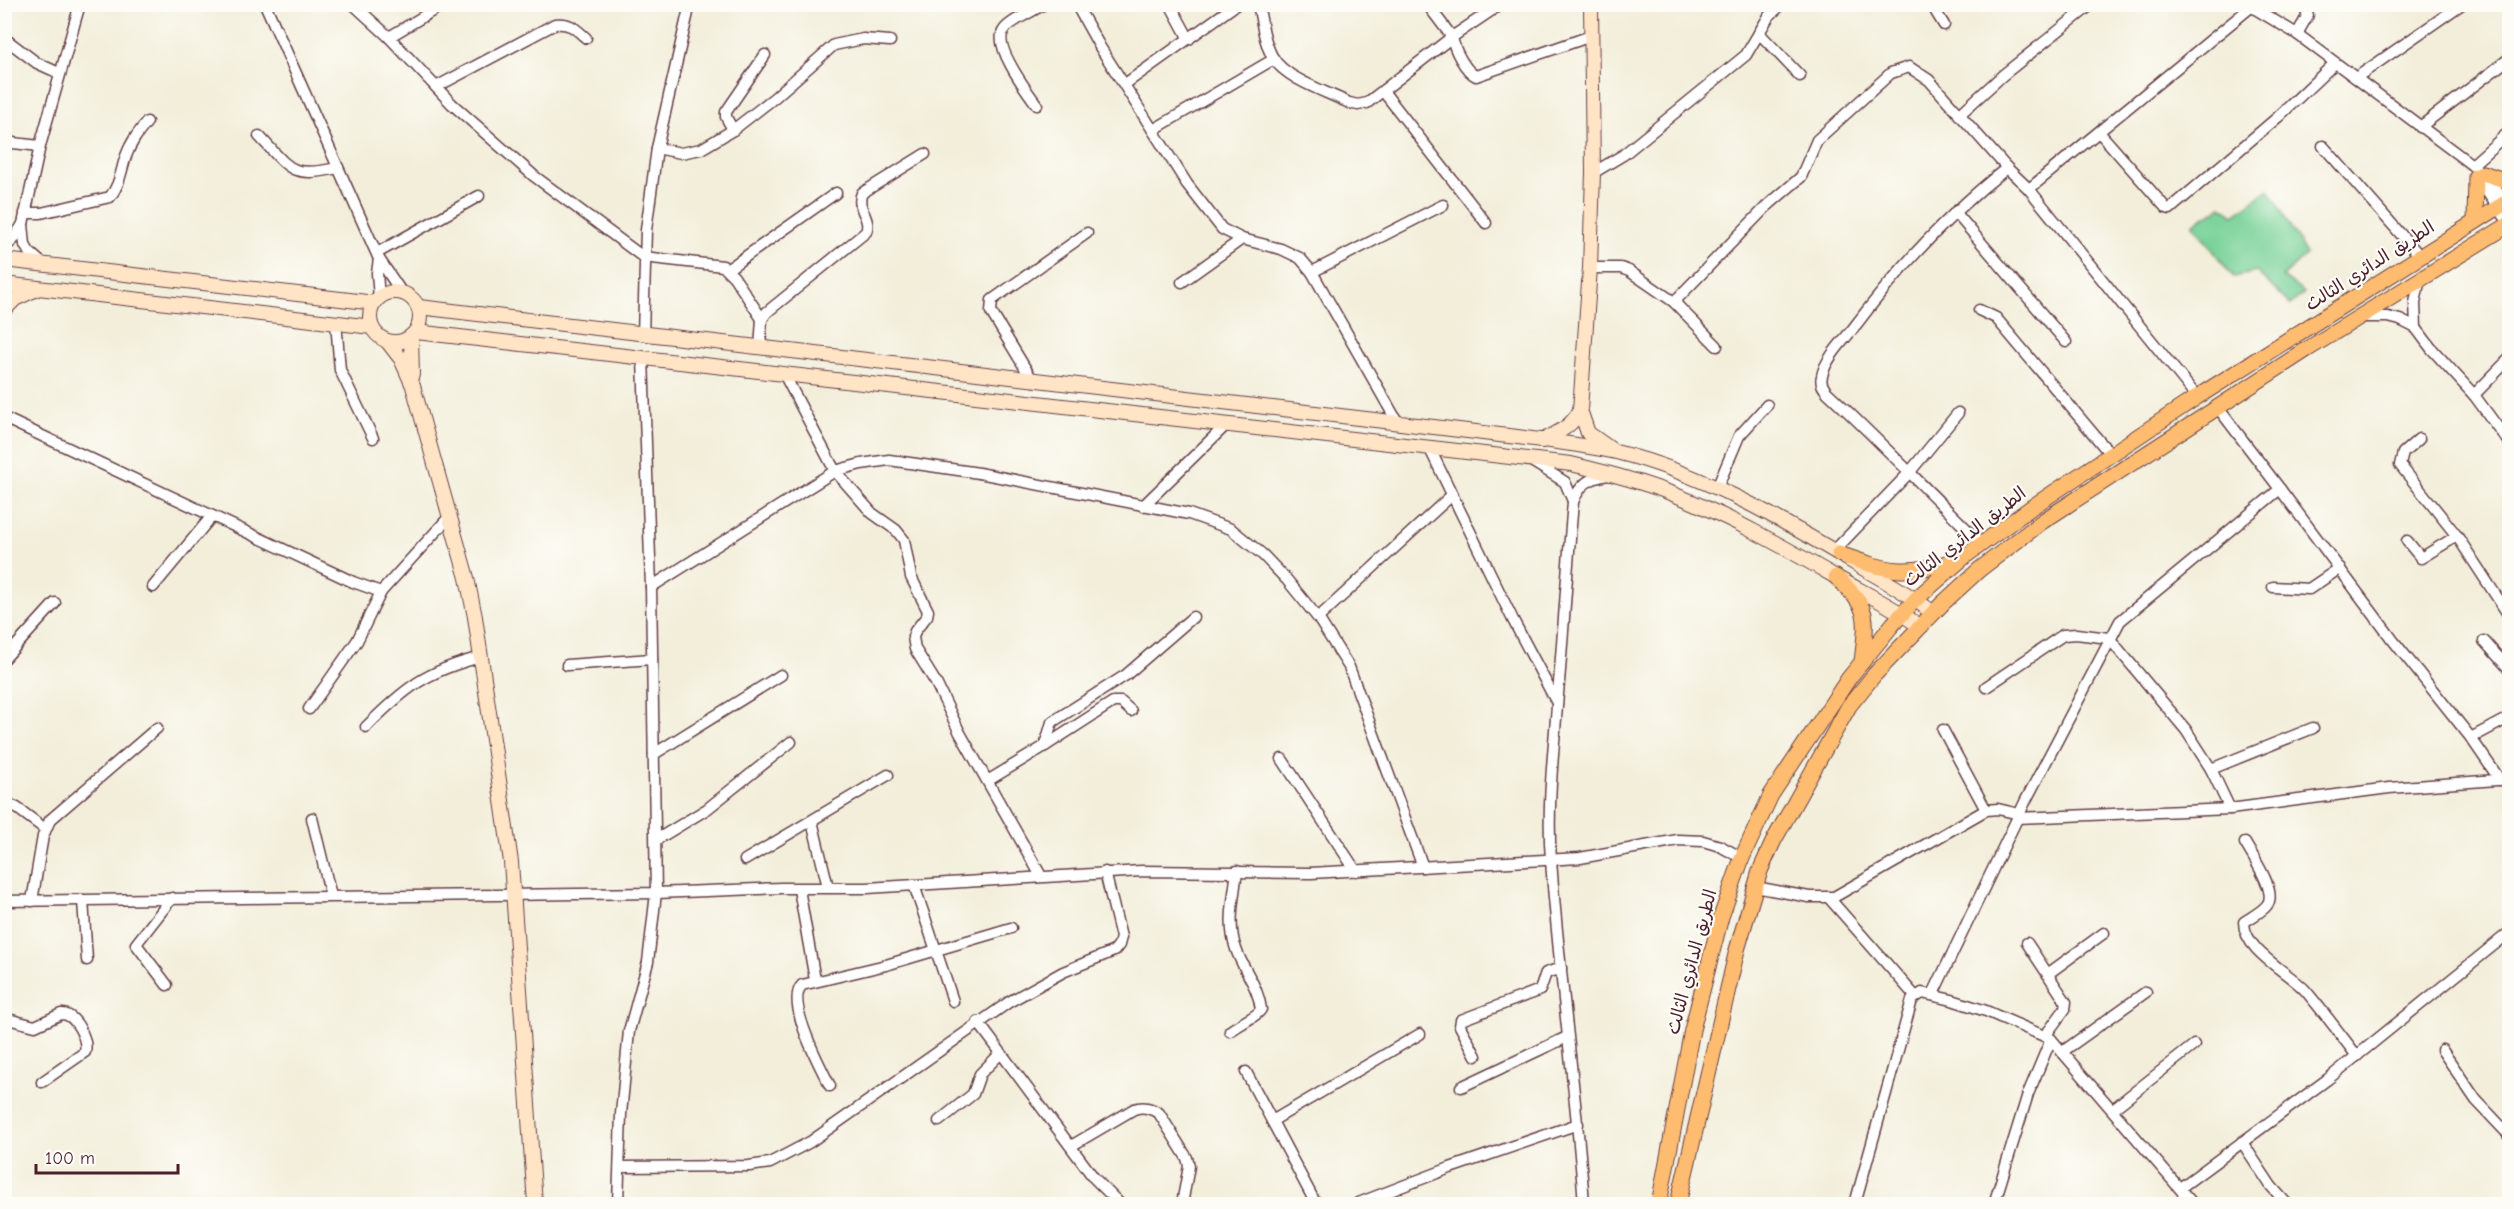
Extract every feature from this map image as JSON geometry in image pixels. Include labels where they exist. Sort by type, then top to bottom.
[{"type":"main road","points":[[1542,441],[1565,429],[1575,420],[1580,410],[1590,268],[1593,173],[1591,4]]},
{"type":"main road","points":[[2475,221],[2477,171],[2510,182]]},
{"type":"main road","name":"الطريق الدائري الثالث","points":[[1659,1204],[1692,1030],[1721,917],[1742,858],[1771,795],[1862,662],[1902,613],[1964,557],[2032,507],[2197,397],[2475,221],[2506,204]]},
{"type":"main road","name":"الطريق الدائري الثالث","points":[[1678,1204],[1737,950],[1755,887],[1774,840],[1850,705],[1933,613],[1980,569],[2043,521],[2117,471],[2219,409],[2420,278],[2510,224]]},
{"type":"main road","points":[[4,260],[377,301]]},
{"type":"main road","points":[[4,284],[372,327]]},
{"type":"main road","points":[[4,310],[15,299],[41,288]]},
{"type":"main road","points":[[413,386],[414,334],[420,320],[418,307],[409,296],[402,293],[389,293],[377,301],[370,318],[372,327],[381,338],[387,341],[400,342],[414,334],[1571,464],[1613,474],[1671,493],[1706,508],[1902,613],[1919,627]]},
{"type":"main road","points":[[418,307],[1120,392],[1398,423],[1614,452],[1659,465],[1717,488],[1837,553],[1916,599],[1933,613]]},
{"type":"main road","points":[[387,341],[400,359],[413,386],[467,578],[511,862],[535,1204]]},
{"type":"main road","points":[[1120,392],[1120,412]]},
{"type":"main road","points":[[1580,410],[1588,433],[1614,452]]},
{"type":"main road","points":[[1837,553],[1885,570],[1904,572],[1932,568],[1964,557]]},
{"type":"main road","points":[[1836,577],[1853,592],[1865,614],[1866,627],[1862,662]]},
{"type":"street","points":[[4,248],[13,240],[24,218],[59,73],[80,4]]},
{"type":"street","points":[[265,4],[378,256],[402,293]]},
{"type":"street","points":[[352,4],[389,37],[495,144],[534,176],[643,257],[715,264],[728,269],[762,319]]},
{"type":"street","points":[[389,37],[444,4]]},
{"type":"street","points":[[643,335],[643,257],[657,148],[690,4]]},
{"type":"street","points":[[1037,105],[1002,48],[1001,36],[1004,28],[1044,4]]},
{"type":"street","points":[[1076,4],[1100,47],[1187,184],[1222,229],[1242,239],[1281,249],[1300,258],[1312,272],[1398,423]]},
{"type":"street","points":[[1170,4],[1189,39]]},
{"type":"street","points":[[1125,84],[1237,4]]},
{"type":"street","points":[[1258,4],[1264,34],[1274,59],[1289,74],[1349,103],[1358,105],[1367,103],[1452,37],[1501,4]]},
{"type":"street","points":[[1427,4],[1452,37],[1456,50],[1471,74],[1476,76],[1592,36]]},
{"type":"street","points":[[1593,173],[1623,155],[1746,55],[1769,16],[1782,4]]},
{"type":"street","points":[[1935,4],[1936,12],[1944,26]]},
{"type":"street","points":[[1959,114],[2003,75],[2092,4]]},
{"type":"street","points":[[2297,34],[2308,15],[2303,4]]},
{"type":"street","points":[[2029,189],[2249,5],[2297,34],[2357,77],[2462,158],[2477,171],[2506,204],[2510,224]]},
{"type":"street","points":[[2357,77],[2454,7]]},
{"type":"street","points":[[436,87],[555,24],[564,22],[574,26],[586,38]]},
{"type":"street","points":[[1759,33],[1800,76]]},
{"type":"street","points":[[4,38],[37,63],[59,73]]},
{"type":"street","points":[[657,148],[692,152],[701,149],[733,130],[774,99],[834,45],[863,39],[890,41]]},
{"type":"street","points":[[733,130],[726,112],[765,55]]},
{"type":"street","points":[[2420,126],[2510,58]]},
{"type":"street","points":[[1153,130],[1274,59]]},
{"type":"street","points":[[2099,132],[2154,195],[2170,209],[2278,117],[2335,63]]},
{"type":"street","points":[[1674,302],[1766,207],[1801,177],[1817,140],[1891,73],[1909,68],[1918,72],[1945,96],[2007,168],[2029,189],[2197,397]]},
{"type":"street","points":[[1383,91],[1486,223]]},
{"type":"street","points":[[24,218],[110,198],[134,137],[147,122]]},
{"type":"street","points":[[2477,171],[2510,131]]},
{"type":"street","points":[[260,136],[287,166],[302,173],[338,168]]},
{"type":"street","points":[[4,142],[40,146]]},
{"type":"street","points":[[2323,146],[2420,256]]},
{"type":"street","points":[[760,348],[762,319],[774,305],[866,232],[868,224],[860,203],[862,194],[925,154]]},
{"type":"street","points":[[1982,544],[1909,473],[1875,436],[1827,392],[1822,385],[1821,378],[1823,370],[1840,345],[1887,284],[1955,212],[2007,168]]},
{"type":"street","points":[[728,269],[836,193]]},
{"type":"street","points":[[378,256],[479,196]]},
{"type":"street","points":[[1312,272],[1443,205]]},
{"type":"street","points":[[1955,212],[2066,342]]},
{"type":"street","points":[[24,218],[25,245],[28,252],[44,265]]},
{"type":"street","points":[[1033,381],[992,312],[992,300],[1087,234]]},
{"type":"street","points":[[1182,282],[1242,239]]},
{"type":"street","points":[[377,301],[378,256]]},
{"type":"street","points":[[1590,268],[1621,268],[1674,302],[1717,346]]},
{"type":"street","points":[[2416,328],[2415,303],[2420,278]]},
{"type":"street","points":[[1980,310],[1996,318],[2111,455]]},
{"type":"street","points":[[2360,317],[2388,317],[2416,328],[2431,348],[2475,395],[2510,444]]},
{"type":"street","points":[[336,322],[340,370],[373,438]]},
{"type":"street","points":[[618,1204],[621,1114],[629,1031],[648,962],[656,893],[651,587],[643,358]]},
{"type":"street","points":[[2475,395],[2510,358]]},
{"type":"street","points":[[784,374],[835,471],[872,513],[896,530],[904,540],[911,578],[928,611],[927,616],[915,631],[913,637],[915,649],[936,683],[960,733],[1041,876]]},
{"type":"street","points":[[1717,488],[1739,436],[1767,405]]},
{"type":"street","points":[[2219,409],[2392,639],[2505,780]]},
{"type":"street","points":[[1837,553],[1909,473],[1958,413]]},
{"type":"street","points":[[4,418],[353,582],[381,592]]},
{"type":"street","points":[[1143,506],[1226,425]]},
{"type":"street","points":[[2419,439],[2403,453],[2400,465],[2457,536],[2510,617]]},
{"type":"street","points":[[1429,447],[1513,620],[1557,703]]},
{"type":"street","points":[[1524,458],[1561,478],[1569,488],[1573,502]]},
{"type":"street","points":[[651,587],[835,471],[889,460],[979,473],[1190,514],[1231,529],[1263,555],[1318,618],[1349,667],[1423,867]]},
{"type":"street","points":[[1584,1204],[1551,859],[1551,805],[1573,502],[1579,489],[1589,479],[1613,474]]},
{"type":"street","points":[[1933,994],[2018,816],[2109,638],[2120,621],[2280,489]]},
{"type":"street","points":[[1318,618],[1452,495]]},
{"type":"street","points":[[153,587],[212,516]]},
{"type":"street","points":[[309,709],[357,641],[381,592],[450,516]]},
{"type":"street","points":[[2407,541],[2421,558],[2457,536]]},
{"type":"street","points":[[2273,587],[2309,589],[2340,568]]},
{"type":"street","points":[[4,659],[55,603]]},
{"type":"street","points":[[1045,746],[1052,722],[1126,675],[1193,617]]},
{"type":"street","points":[[1986,687],[2063,635],[2076,634],[2109,638],[2169,708],[2211,769],[2230,809]]},
{"type":"street","points":[[2484,641],[2509,671]]},
{"type":"street","points":[[366,727],[401,693],[439,669],[480,657]]},
{"type":"street","points":[[567,665],[652,659]]},
{"type":"street","points":[[654,754],[781,675]]},
{"type":"street","points":[[988,780],[1113,702],[1121,702],[1131,711]]},
{"type":"street","points":[[2471,738],[2510,717]]},
{"type":"street","points":[[32,901],[45,829],[57,813],[157,728]]},
{"type":"street","points":[[2211,769],[2313,728]]},
{"type":"street","points":[[1943,730],[1986,810]]},
{"type":"street","points":[[656,840],[707,808],[791,742]]},
{"type":"street","points":[[1282,759],[1356,871]]},
{"type":"street","points":[[746,860],[888,775]]},
{"type":"street","points":[[1755,887],[1809,897],[1829,898],[1839,895],[1986,810],[1998,809],[2018,816],[2230,809],[2389,788],[2505,780]]},
{"type":"street","points":[[4,802],[17,808],[45,829]]},
{"type":"street","points":[[312,818],[331,896]]},
{"type":"street","points":[[812,821],[828,887]]},
{"type":"street","points":[[4,901],[656,893],[914,885],[1105,872],[1311,873],[1580,858],[1678,840],[1703,841],[1720,846],[1742,858]]},
{"type":"street","points":[[2245,843],[2268,884],[2270,898],[2267,905],[2244,922],[2244,931],[2267,960],[2303,988],[2357,1056]]},
{"type":"street","points":[[1230,1031],[1243,1021],[1259,1014],[1262,1008],[1252,978],[1235,948],[1231,925],[1237,871]]},
{"type":"street","points":[[620,1167],[739,1166],[770,1163],[838,1124],[1009,1002],[1063,972],[1114,951],[1119,945],[1120,930],[1105,872]]},
{"type":"street","points":[[914,885],[934,951],[953,1001]]},
{"type":"street","points":[[799,889],[814,980]]},
{"type":"street","points":[[167,985],[136,944],[172,898]]},
{"type":"street","points":[[1829,898],[1915,996]]},
{"type":"street","points":[[83,900],[87,960]]},
{"type":"street","points":[[830,1086],[808,1040],[797,997],[799,987],[814,980],[867,969],[1011,928]]},
{"type":"street","points":[[2180,1188],[2357,1056],[2510,932]]},
{"type":"street","points":[[2049,973],[2104,933]]},
{"type":"street","points":[[1994,1204],[2048,1037],[2066,1005],[2049,973],[2027,943]]},
{"type":"street","points":[[1476,1056],[1460,1026],[1461,1020],[1540,990],[1546,974],[1561,968]]},
{"type":"street","points":[[2062,1052],[2146,992]]},
{"type":"street","points":[[1855,1204],[1912,1000],[1922,993],[1933,994],[1986,1011],[2048,1037],[2113,1109],[2193,1204]]},
{"type":"street","points":[[4,1018],[35,1026],[61,1014],[73,1017],[87,1044],[85,1052],[42,1082]]},
{"type":"street","points":[[978,1022],[1106,1192],[1120,1204]]},
{"type":"street","points":[[1272,1121],[1420,1035]]},
{"type":"street","points":[[1461,1087],[1567,1037]]},
{"type":"street","points":[[2113,1109],[2194,1045]]},
{"type":"street","points":[[2442,1050],[2476,1100],[2510,1136]]},
{"type":"street","points":[[939,1120],[973,1094],[980,1074],[1000,1054]]},
{"type":"street","points":[[1246,1072],[1316,1204]]},
{"type":"street","points":[[1071,1146],[1134,1109],[1152,1108],[1159,1113],[1187,1158],[1190,1173],[1182,1204]]},
{"type":"street","points":[[1356,1204],[1450,1168],[1578,1124]]},
{"type":"street","points":[[2242,1142],[2271,1186],[2287,1204]]},
{"type":"green space","points":[[2269,189],[2306,254],[2283,277],[2304,293],[2290,305],[2257,272],[2233,277],[2193,224],[2222,206],[2234,215]]}]
